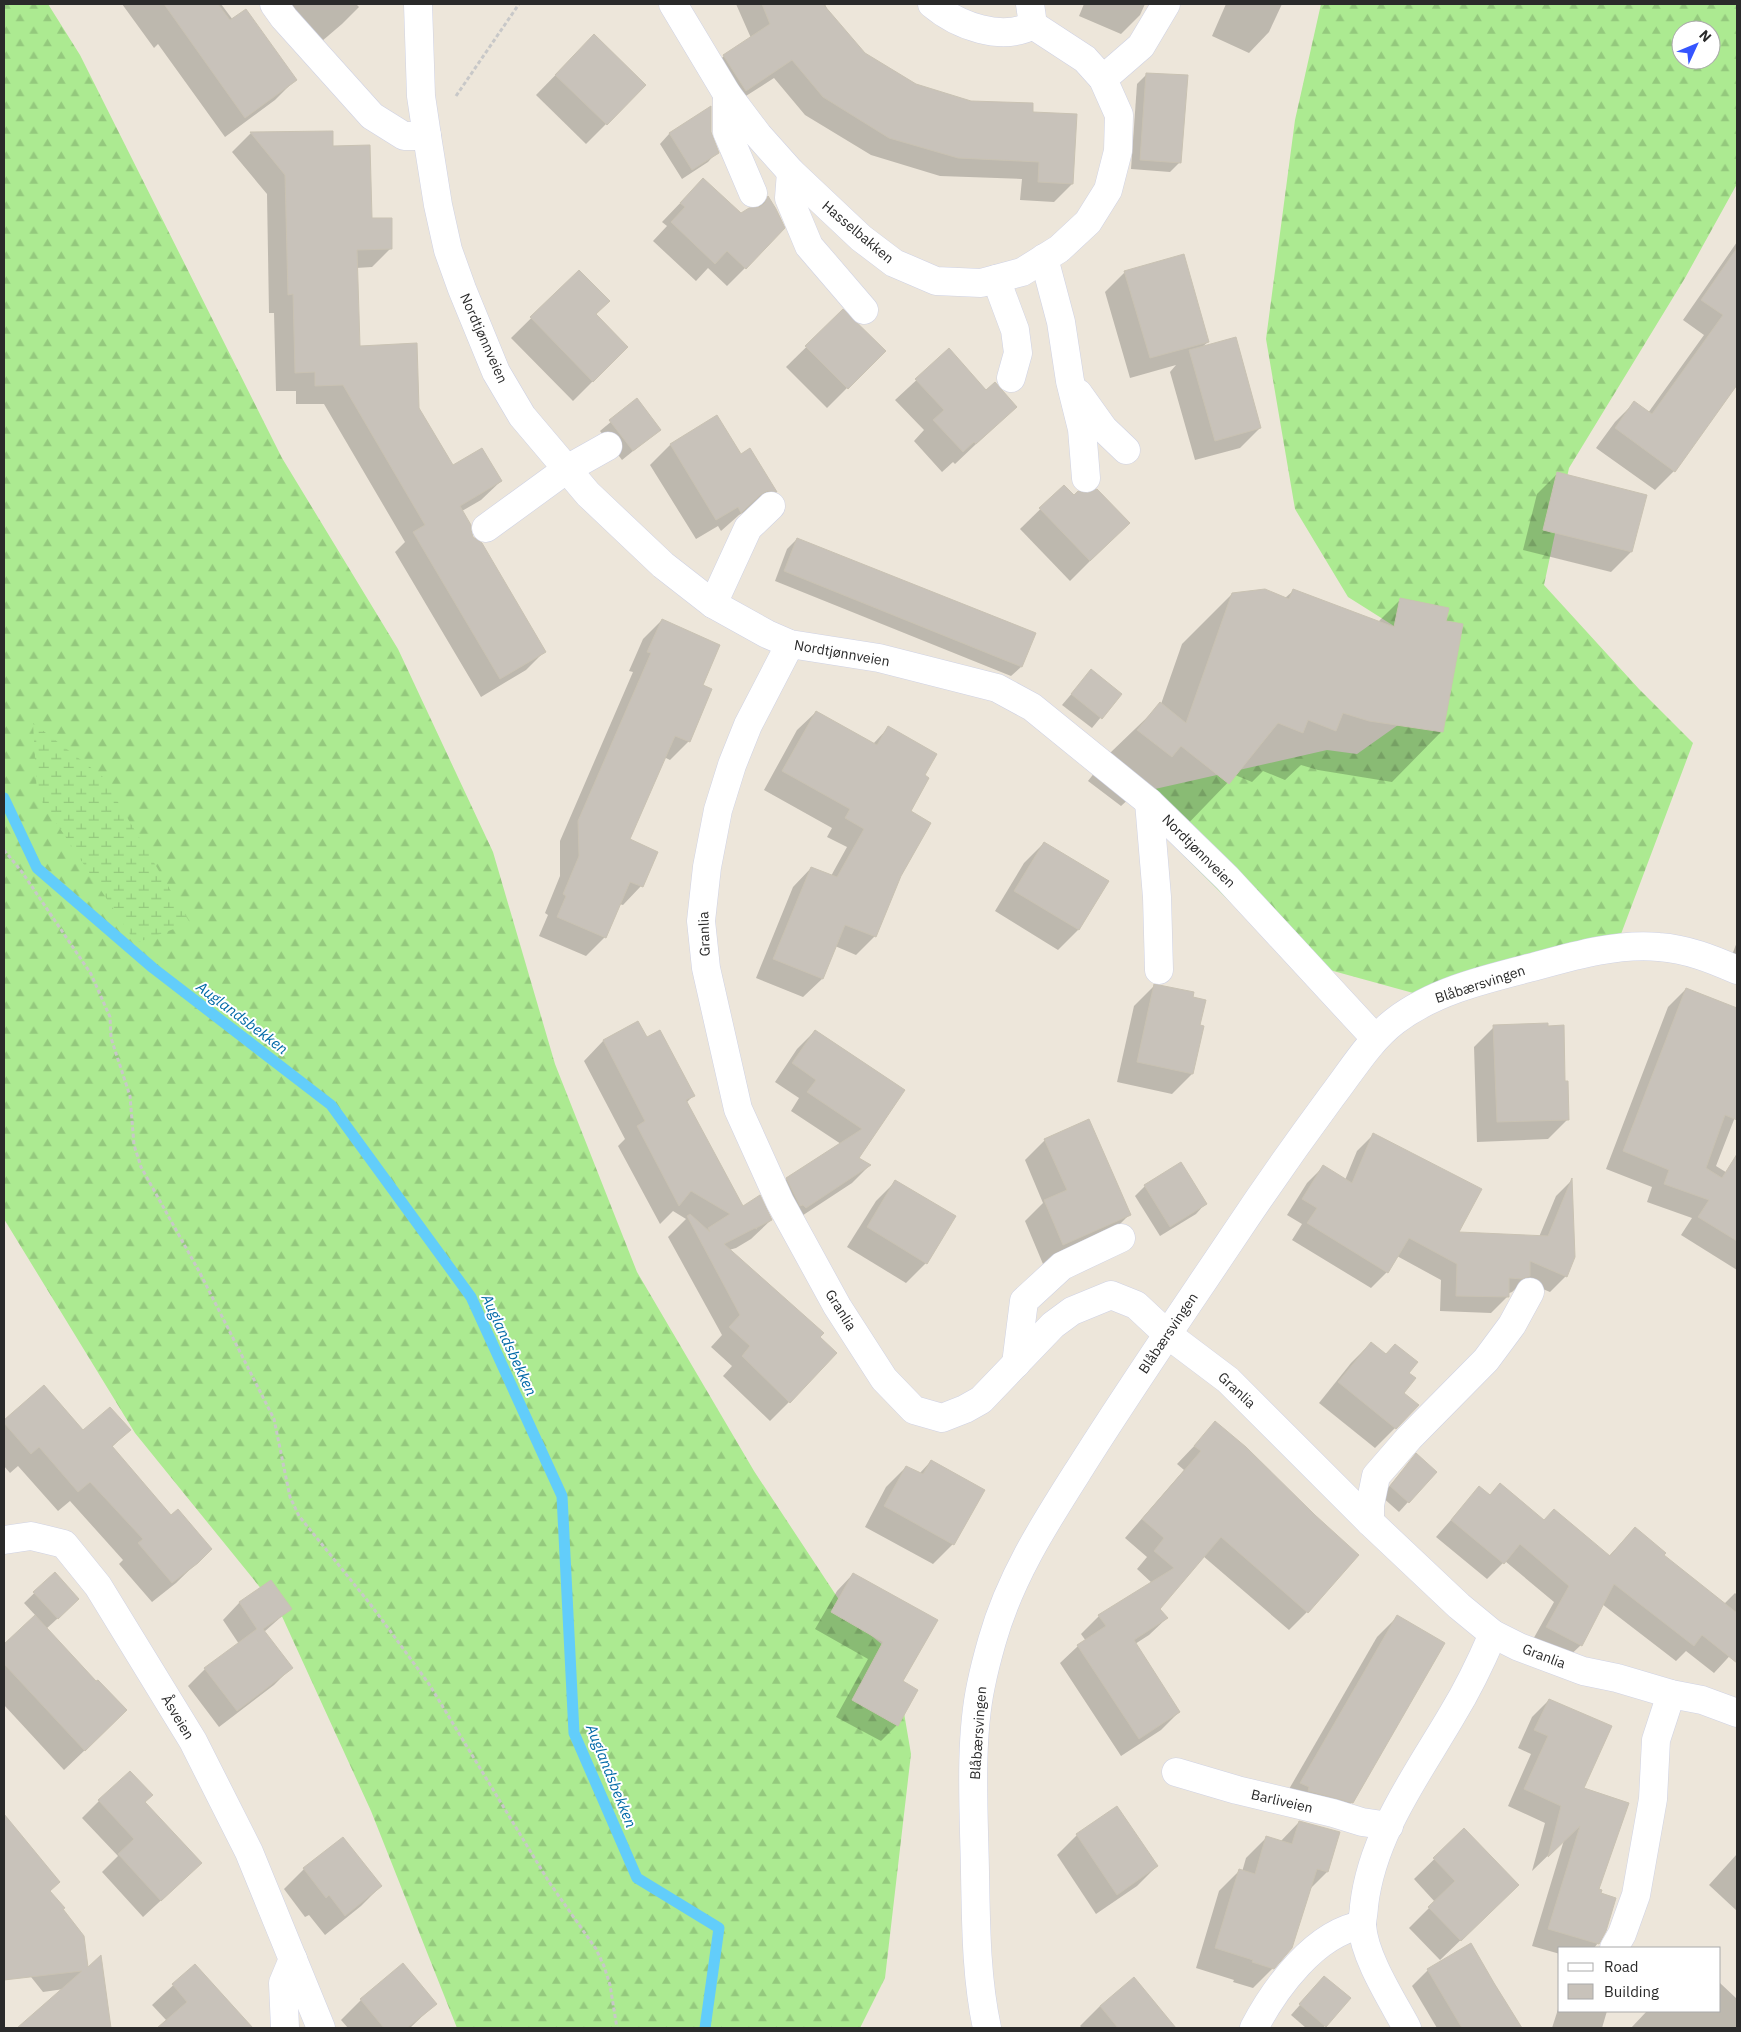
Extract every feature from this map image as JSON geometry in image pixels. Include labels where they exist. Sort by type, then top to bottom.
[{"type":"street","points":[[274,4],[284,18],[372,116],[404,136],[427,136]]},
{"type":"street","name":"Nordtjønnveien","points":[[418,4],[422,96],[438,206],[448,250],[496,372],[522,416],[588,494],[663,565],[713,604],[767,634],[790,644],[880,658],[997,688],[1032,707],[1149,802],[1227,878],[1375,1038]]},
{"type":"street","name":"Hasselbakken","points":[[673,4],[727,94],[758,135],[791,172],[861,238],[894,263],[936,281],[981,283],[1022,272],[1059,249],[1088,222],[1108,190],[1118,151],[1119,115],[1103,79],[1085,59],[1032,14],[1022,31],[980,30],[941,12],[932,4]]},
{"type":"street","points":[[1103,79],[1141,46],[1166,4]]},
{"type":"street","points":[[727,94],[727,132],[753,193]]},
{"type":"street","points":[[791,172],[788,198],[809,246],[864,310]]},
{"type":"street","points":[[1044,258],[1061,322],[1070,381],[1082,429],[1086,478]]},
{"type":"street","points":[[996,279],[1015,330],[1018,353],[1011,378]]},
{"type":"street","points":[[1070,381],[1103,428],[1126,450]]},
{"type":"street","points":[[486,528],[567,469],[608,446]]},
{"type":"street","points":[[713,604],[748,528],[771,506]]},
{"type":"street","name":"Granlia","points":[[790,644],[748,725],[732,765],[718,810],[707,868],[701,921],[706,968],[738,1109],[784,1209],[837,1306],[884,1379],[914,1410],[942,1418],[981,1400],[1053,1324],[1072,1311],[1110,1295],[1136,1306],[1168,1334],[1228,1380],[1370,1522],[1459,1606],[1493,1634],[1583,1671],[1617,1678],[1671,1694],[1702,1700],[1737,1713]]},
{"type":"street","points":[[1149,802],[1157,897],[1159,970]]},
{"type":"street","name":"Blåbærsvingen","points":[[987,2028],[980,1998],[976,1941],[974,1750],[980,1685],[994,1636],[1022,1564],[1110,1420],[1273,1177],[1375,1038],[1398,1019],[1432,999],[1481,981],[1575,956],[1616,949],[1656,946],[1694,952],[1737,970]]},
{"type":"street","points":[[1016,1364],[1024,1301],[1062,1266],[1121,1238]]},
{"type":"street","points":[[1370,1522],[1370,1505],[1376,1476],[1409,1438],[1486,1360],[1512,1325],[1530,1292]]},
{"type":"street","name":"Åsveien","points":[[4,1540],[31,1536],[64,1544],[98,1586],[193,1741],[249,1852],[321,2028]]},
{"type":"street","points":[[1407,2028],[1372,1962],[1362,1925],[1367,1885],[1380,1844],[1401,1800],[1454,1713],[1480,1664],[1493,1634]]},
{"type":"street","points":[[1615,1947],[1622,1934],[1636,1895],[1653,1799],[1656,1740],[1671,1694]]},
{"type":"street","name":"Barliveien","points":[[1176,1772],[1237,1790],[1333,1812],[1362,1822],[1389,1826]]},
{"type":"street","points":[[1254,2028],[1276,1992],[1302,1960],[1327,1940],[1349,1927],[1362,1925]]},
{"type":"street","points":[[285,2028],[283,1984],[293,1959]]},
{"type":"path","points":[[427,136],[519,4]]},
{"type":"path","points":[[4,850],[22,872],[91,974],[95,983],[110,1017],[111,1038],[130,1096],[134,1145],[141,1167],[200,1273],[274,1419],[290,1497],[298,1516],[372,1605],[429,1684],[549,1882],[596,1948],[610,1985],[617,2028]]},
{"type":"green space","points":[[4,4],[48,4],[80,55],[282,458],[398,649],[493,852],[555,1064],[637,1272],[754,1471],[853,1621],[894,1654],[911,1754],[885,1978],[860,2028],[457,2028],[371,1811],[280,1612],[135,1433],[4,1219]]},
{"type":"green space","points":[[1321,4],[1737,4],[1737,184],[1685,278],[1569,468],[1544,585],[1639,689],[1693,743],[1618,942],[1435,999],[1286,958],[1124,796],[1327,750],[1357,754],[1415,713],[1427,668],[1394,626],[1348,597],[1295,509],[1266,339],[1295,120]]},
{"type":"green space","points":[[33,723],[103,777],[190,923],[136,943],[37,794]]},
{"type":"building","points":[[164,4],[218,4],[230,20],[246,9],[297,80],[245,118]]},
{"type":"building","points":[[762,4],[823,4],[865,53],[916,84],[971,101],[1033,103],[1033,112],[1077,114],[1073,184],[1038,182],[1039,162],[958,158],[889,138],[823,97],[792,60],[746,91],[723,55],[770,24]]},
{"type":"building","points":[[594,34],[646,85],[607,125],[555,75]]},
{"type":"building","points":[[1146,73],[1188,75],[1181,163],[1140,160]]},
{"type":"building","points":[[711,106],[711,132],[719,153],[692,170],[669,133]]},
{"type":"building","points":[[333,131],[333,146],[370,145],[372,218],[392,218],[392,249],[357,250],[360,346],[417,343],[419,408],[453,465],[482,448],[502,481],[460,506],[471,525],[473,537],[482,543],[546,652],[500,679],[413,532],[425,525],[343,385],[315,386],[315,372],[295,373],[293,294],[288,295],[285,175],[250,132]]},
{"type":"building","points":[[703,178],[741,213],[749,208],[760,207],[765,203],[768,196],[785,228],[746,269],[727,251],[715,264],[671,222],[685,207],[680,203]]},
{"type":"building","points":[[1737,248],[1737,385],[1675,472],[1615,428],[1634,401],[1652,414],[1723,315],[1701,300]]},
{"type":"building","points":[[1184,254],[1209,342],[1150,358],[1124,271]]},
{"type":"building","points":[[579,270],[610,301],[596,314],[628,347],[593,382],[530,317]]},
{"type":"building","points":[[843,309],[886,351],[848,389],[805,346]]},
{"type":"building","points":[[1236,337],[1261,428],[1215,441],[1189,350]]},
{"type":"building","points":[[949,348],[986,390],[995,382],[1017,407],[976,444],[974,442],[963,452],[933,420],[944,410],[915,379]]},
{"type":"building","points":[[637,398],[661,430],[633,451],[609,420]]},
{"type":"building","points":[[717,415],[741,454],[750,448],[777,492],[767,491],[741,513],[738,507],[716,520],[670,444]]},
{"type":"building","points":[[1557,472],[1647,495],[1632,552],[1543,530]]},
{"type":"building","points":[[1064,485],[1074,495],[1078,491],[1088,493],[1097,489],[1130,523],[1090,561],[1039,508]]},
{"type":"building","points":[[797,538],[1036,633],[1022,667],[784,571]]},
{"type":"building","points":[[1265,589],[1289,599],[1293,589],[1394,627],[1400,598],[1449,608],[1446,621],[1463,624],[1443,732],[1369,721],[1343,713],[1336,731],[1308,720],[1303,733],[1278,723],[1229,784],[1181,746],[1172,757],[1137,730],[1160,702],[1186,723],[1232,593]]},
{"type":"building","points":[[662,619],[720,645],[703,685],[712,689],[690,742],[675,736],[630,839],[658,852],[643,887],[630,882],[606,938],[557,917],[566,896],[563,894],[579,856],[578,821],[651,653],[647,652]]},
{"type":"building","points":[[1091,669],[1122,694],[1102,719],[1071,694]]},
{"type":"building","points":[[816,711],[877,745],[888,726],[937,754],[925,775],[929,778],[911,811],[931,823],[901,876],[876,937],[845,925],[823,979],[773,959],[811,867],[837,877],[864,829],[845,818],[850,809],[782,771]]},
{"type":"building","points":[[1044,842],[1109,881],[1079,930],[1014,891]]},
{"type":"building","points":[[1154,984],[1194,992],[1193,997],[1206,1000],[1200,1025],[1204,1026],[1193,1074],[1137,1062]]},
{"type":"building","points":[[1686,988],[1737,1008],[1737,1120],[1725,1115],[1706,1168],[1722,1178],[1737,1154],[1737,1241],[1698,1217],[1709,1200],[1664,1184],[1669,1170],[1623,1151]]},
{"type":"building","points":[[638,1021],[647,1037],[660,1030],[695,1096],[686,1100],[743,1206],[760,1195],[772,1220],[724,1244],[824,1333],[820,1337],[837,1353],[790,1403],[742,1356],[750,1346],[729,1327],[740,1315],[687,1216],[690,1214],[710,1232],[708,1228],[730,1214],[691,1191],[679,1206],[637,1126],[645,1121],[603,1040]]},
{"type":"building","points":[[1548,1023],[1548,1026],[1564,1025],[1565,1081],[1568,1081],[1569,1120],[1497,1122],[1493,1025]]},
{"type":"building","points":[[815,1030],[905,1090],[859,1158],[871,1165],[806,1208],[803,1205],[800,1206],[786,1178],[862,1129],[807,1092],[816,1080],[792,1063]]},
{"type":"building","points":[[1089,1119],[1131,1215],[1063,1245],[1044,1200],[1067,1190],[1044,1139]]},
{"type":"building","points":[[1373,1133],[1482,1189],[1459,1232],[1548,1236],[1572,1178],[1575,1257],[1567,1277],[1530,1261],[1530,1276],[1522,1279],[1509,1278],[1509,1297],[1456,1296],[1457,1264],[1409,1238],[1388,1273],[1307,1223],[1317,1208],[1302,1199],[1323,1165],[1352,1183]]},
{"type":"building","points":[[1181,1162],[1207,1204],[1170,1227],[1144,1185]]},
{"type":"building","points":[[895,1180],[956,1216],[927,1264],[867,1227]]},
{"type":"building","points":[[1371,1342],[1386,1354],[1395,1344],[1418,1362],[1409,1373],[1416,1378],[1404,1393],[1419,1405],[1396,1429],[1338,1382]]},
{"type":"building","points":[[44,1385],[83,1430],[110,1407],[131,1430],[112,1446],[171,1515],[178,1509],[212,1549],[198,1563],[172,1583],[138,1543],[143,1539],[90,1482],[78,1492],[39,1447],[31,1454],[4,1423],[4,1420]]},
{"type":"building","points":[[1215,1421],[1246,1447],[1359,1555],[1308,1613],[1221,1537],[1160,1609],[1168,1618],[1134,1640],[1180,1712],[1139,1739],[1077,1645],[1106,1626],[1098,1615],[1174,1568],[1154,1551],[1164,1538],[1142,1519],[1201,1451],[1194,1446]]},
{"type":"building","points":[[1416,1453],[1437,1472],[1409,1503],[1390,1486]]},
{"type":"building","points":[[931,1460],[985,1490],[954,1545],[884,1506],[906,1466],[923,1474]]},
{"type":"building","points":[[1500,1483],[1544,1520],[1554,1509],[1610,1556],[1635,1527],[1666,1553],[1664,1555],[1737,1613],[1737,1663],[1702,1635],[1694,1646],[1614,1584],[1582,1646],[1546,1627],[1569,1586],[1520,1544],[1504,1564],[1451,1520],[1479,1486],[1490,1495]]},
{"type":"building","points":[[55,1572],[79,1599],[58,1619],[33,1592]]},
{"type":"building","points":[[853,1573],[938,1620],[903,1681],[918,1690],[898,1726],[852,1700],[883,1642],[831,1612]]},
{"type":"building","points":[[271,1580],[292,1609],[263,1629],[293,1668],[237,1711],[204,1668],[257,1629],[239,1602]]},
{"type":"building","points":[[35,1615],[96,1681],[98,1680],[127,1710],[85,1751],[4,1664],[4,1644]]},
{"type":"building","points":[[1397,1615],[1445,1643],[1353,1803],[1308,1791],[1309,1787],[1300,1783]]},
{"type":"building","points":[[1549,1699],[1612,1726],[1584,1788],[1629,1803],[1599,1889],[1602,1890],[1601,1893],[1616,1898],[1606,1931],[1599,1944],[1548,1929],[1580,1826],[1548,1857],[1561,1806],[1524,1789],[1548,1736],[1534,1730]]},
{"type":"building","points":[[130,1771],[153,1795],[145,1802],[202,1863],[161,1901],[118,1854],[134,1839],[98,1800]]},
{"type":"building","points":[[1117,1806],[1158,1866],[1117,1895],[1076,1834]]},
{"type":"building","points":[[4,1814],[60,1882],[50,1891],[65,1908],[63,1909],[84,1936],[88,1967],[101,1955],[111,2028],[17,2028],[82,1971],[4,1980]]},
{"type":"building","points":[[1299,1821],[1340,1832],[1328,1872],[1317,1869],[1292,1948],[1274,1969],[1215,1948],[1239,1869],[1255,1874],[1266,1836],[1292,1844]]},
{"type":"building","points":[[1464,1828],[1519,1885],[1461,1941],[1428,1907],[1455,1881],[1433,1858]]},
{"type":"building","points":[[343,1837],[382,1886],[345,1916],[329,1895],[326,1898],[303,1868]]},
{"type":"building","points":[[1471,1943],[1522,2028],[1462,2028],[1427,1969]]},
{"type":"building","points":[[403,1963],[437,2004],[407,2028],[384,2028],[360,1999]]},
{"type":"building","points":[[195,1964],[253,2028],[157,2028],[187,2002],[172,1984]]},
{"type":"building","points":[[1324,1976],[1351,1998],[1326,2027],[1299,2004]]},
{"type":"building","points":[[1134,1977],[1176,2028],[1118,2028],[1100,2006]]},
{"type":"waterway","name":"Auglandsbekken","points":[[4,798],[37,868],[153,968],[331,1105],[471,1297],[562,1496],[574,1733],[637,1878],[719,1928],[705,2028]]}]
